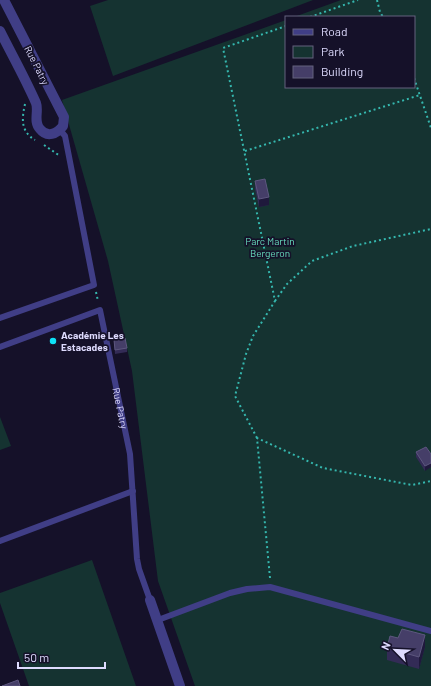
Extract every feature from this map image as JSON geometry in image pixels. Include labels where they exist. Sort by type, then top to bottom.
[{"type":"street","name":"Rue Patry","points":[[0,31],[37,105],[36,122],[38,126],[48,134],[56,133],[63,126],[64,117],[4,0]]},
{"type":"street","name":"Rue Patry","points":[[150,600],[180,686]]},
{"type":"lane","name":"Rue Patry","points":[[60,130],[65,136],[94,285]]},
{"type":"lane","points":[[0,318],[94,285]]},
{"type":"lane","name":"Rue Patry","points":[[100,310],[130,454],[137,559],[142,579],[150,600]]},
{"type":"lane","points":[[0,347],[100,310]]},
{"type":"lane","points":[[0,541],[133,491]]},
{"type":"lane","points":[[158,620],[230,593],[247,589],[270,587],[431,631]]},
{"type":"path","points":[[313,16],[358,0]]},
{"type":"path","points":[[377,0],[380,12],[383,16]]},
{"type":"path","points":[[275,301],[223,48],[285,26]]},
{"type":"path","points":[[415,81],[431,128]]},
{"type":"path","points":[[245,152],[420,95]]},
{"type":"path","points":[[270,587],[257,438],[235,396],[246,354],[253,336],[286,284],[312,261],[353,246],[431,229]]},
{"type":"path","points":[[94,285],[100,310]]},
{"type":"path","points":[[257,438],[323,468],[412,485],[431,481]]},
{"type":"green space","points":[[108,0],[313,0],[113,76],[90,6]]},
{"type":"green space","name":"Parc Martin Bergeron","points":[[341,0],[431,0],[431,686],[195,686],[158,581],[132,371],[108,261],[62,100],[285,20],[285,88],[415,88],[415,16],[297,16]]},
{"type":"green space","points":[[0,417],[11,446],[0,450]]},
{"type":"green space","points":[[92,560],[136,686],[29,686],[0,603],[0,593]]},
{"type":"building","points":[[265,179],[269,197],[259,199],[255,181]]},
{"type":"building","points":[[125,338],[127,348],[115,350],[114,340]]},
{"type":"building","points":[[426,447],[431,454],[431,463],[425,466],[416,452]]},
{"type":"building","points":[[402,629],[425,635],[419,657],[387,648],[390,636],[398,638]]},
{"type":"building","points":[[18,680],[20,686],[2,686]]},
{"type":"place","name":"Académie Les Estacades","points":[[53,341]]}]
